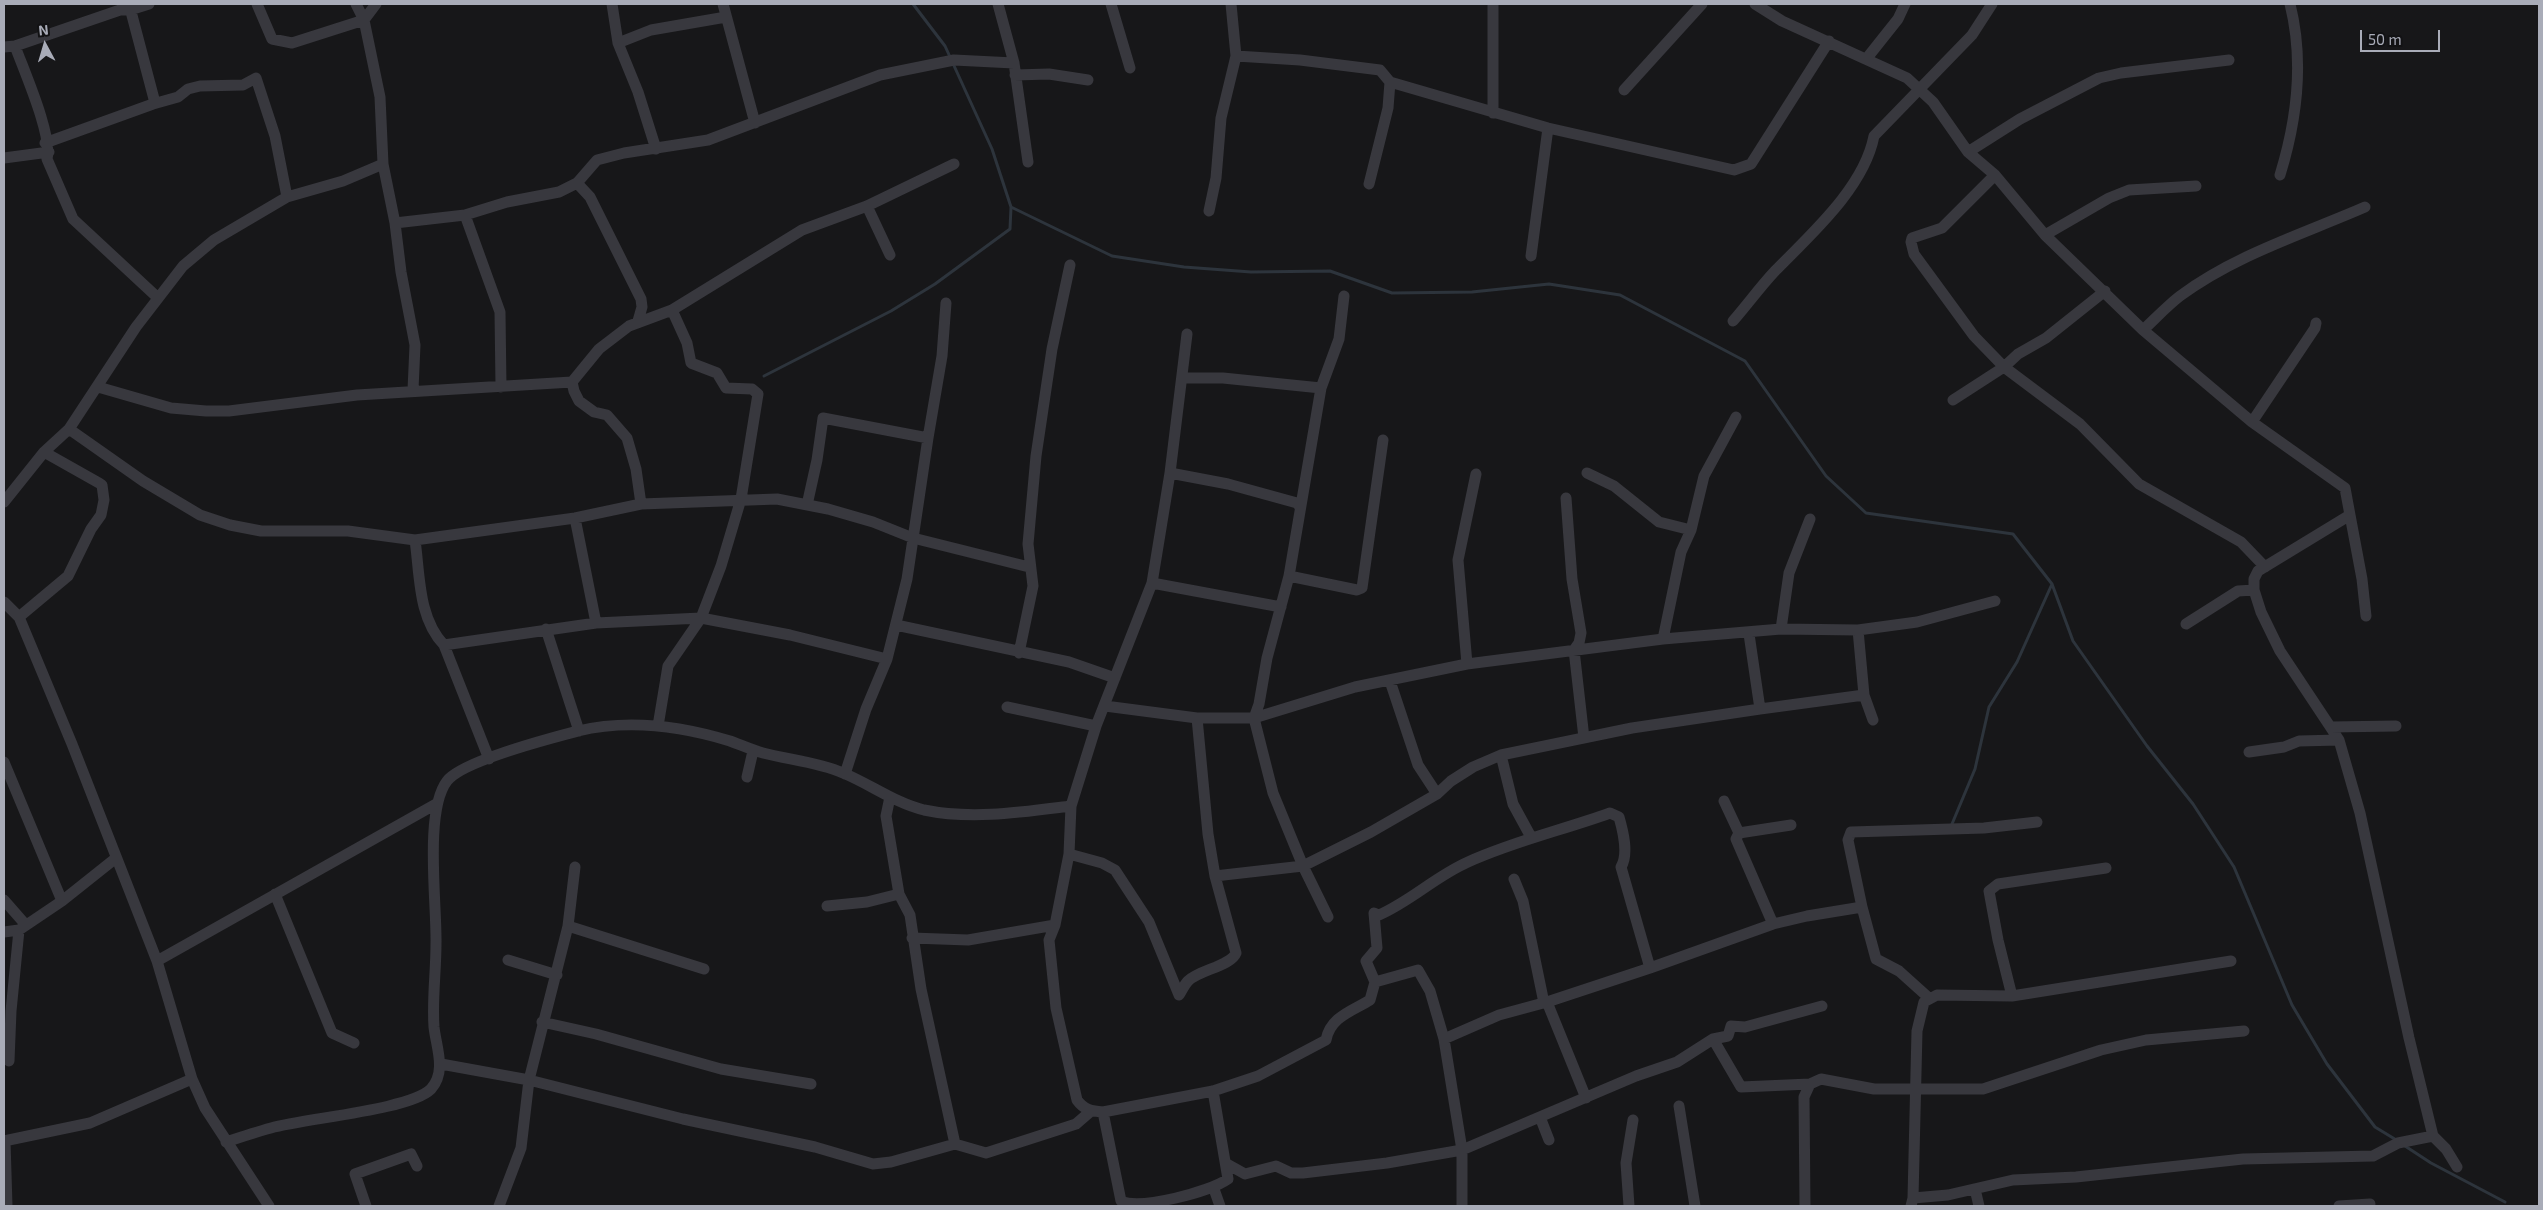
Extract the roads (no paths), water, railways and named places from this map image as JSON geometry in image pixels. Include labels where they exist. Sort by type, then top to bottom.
[{"type":"street","points":[[149,4],[130,7],[9,46],[44,128],[47,159],[73,219],[158,298]]},
{"type":"street","points":[[257,4],[272,39],[292,43],[364,20],[376,4]]},
{"type":"street","points":[[356,4],[364,20],[380,97],[383,164],[395,223],[401,272],[415,345],[413,390]]},
{"type":"street","points":[[612,4],[618,43],[638,92],[656,149]]},
{"type":"street","points":[[723,4],[756,123]]},
{"type":"street","points":[[998,4],[1014,63],[1028,162]]},
{"type":"street","points":[[1112,4],[1130,68]]},
{"type":"street","points":[[1209,211],[1216,178],[1221,118],[1236,56],[1232,4]]},
{"type":"street","points":[[1493,4],[1493,113]]},
{"type":"street","points":[[1624,90],[1702,4]]},
{"type":"street","points":[[1755,4],[1782,21],[1867,58],[1906,78],[1933,102],[1968,152],[1995,176],[2045,235],[2105,291],[2143,330],[2252,422],[2345,488],[2362,579],[2366,616]]},
{"type":"street","points":[[1867,58],[1898,19],[1905,4]]},
{"type":"street","points":[[1733,321],[1774,273],[1839,205],[1855,179],[1872,145],[1874,136],[1972,34],[1992,4]]},
{"type":"street","points":[[2280,175],[2292,138],[2298,62],[2298,43],[2290,4]]},
{"type":"street","points":[[130,7],[154,99],[152,104]]},
{"type":"street","points":[[618,43],[651,30],[726,17]]},
{"type":"street","points":[[1236,56],[1300,60],[1380,70],[1390,82],[1493,113],[1548,128],[1734,170],[1751,164],[1829,41]]},
{"type":"street","points":[[1968,152],[2020,119],[2099,78],[2121,73],[2230,60]]},
{"type":"street","points":[[395,223],[465,215],[507,202],[559,192],[577,183],[597,160],[624,153],[708,140],[880,75],[949,62],[1014,63]]},
{"type":"street","points":[[1015,75],[1049,74],[1088,80]]},
{"type":"street","points":[[4,158],[47,148],[152,104],[178,98],[188,90],[200,86],[243,85],[256,78],[275,136],[287,197]]},
{"type":"street","points":[[1369,184],[1388,108],[1390,82]]},
{"type":"street","points":[[1530,256],[1548,128]]},
{"type":"street","points":[[4,502],[44,452],[68,428],[98,387],[136,327],[183,266],[214,240],[287,197],[343,181],[383,164]]},
{"type":"street","points":[[98,387],[170,408],[229,411],[413,390],[572,382],[600,350],[638,321],[672,310],[802,230],[867,206],[954,164]]},
{"type":"street","points":[[1995,176],[1942,228],[1932,233],[1917,235],[1912,238],[1910,242],[1914,254],[1974,336],[2004,367],[2080,424],[2139,484],[2241,542],[2265,567]]},
{"type":"street","points":[[577,183],[590,197],[641,299],[642,307],[638,321]]},
{"type":"street","points":[[2045,235],[2109,198],[2130,190],[2196,186]]},
{"type":"street","points":[[867,206],[890,255]]},
{"type":"street","points":[[2143,330],[2179,297],[2213,276],[2263,249],[2365,206]]},
{"type":"street","points":[[465,215],[500,312],[500,387]]},
{"type":"street","points":[[1019,653],[1032,586],[1028,544],[1035,464],[1052,349],[1070,265]]},
{"type":"street","points":[[1953,400],[2004,367],[2018,354],[2046,338],[2105,291]]},
{"type":"street","points":[[1328,917],[1303,866],[1274,793],[1254,718],[1260,704],[1267,658],[1290,576],[1321,388],[1338,339],[1344,296]]},
{"type":"street","points":[[845,774],[866,710],[887,659],[896,625],[913,538],[942,356],[946,303]]},
{"type":"street","points":[[658,726],[668,666],[702,618],[721,566],[741,499],[758,394],[752,389],[726,388],[717,373],[691,364],[687,343],[672,310]]},
{"type":"street","points":[[2252,422],[2316,328],[2316,323]]},
{"type":"street","points":[[1187,334],[1170,473],[1152,583],[1096,726],[1071,806],[1069,854],[1055,925],[1049,940],[1056,1008],[1077,1100],[1090,1111],[1103,1112],[1213,1091],[1258,1076],[1326,1040],[1328,1029],[1335,1020],[1370,1000],[1375,982],[1366,961],[1377,948],[1374,913],[1379,915],[1400,906],[1466,862],[1531,837],[1610,813],[1619,816],[1626,859],[1621,866],[1650,968]]},
{"type":"street","points":[[1182,378],[1223,378],[1321,388]]},
{"type":"street","points":[[572,382],[574,392],[579,400],[594,412],[607,415],[627,438],[636,469],[642,504]]},
{"type":"street","points":[[1663,639],[1681,552],[1690,530],[1704,476],[1736,417]]},
{"type":"street","points":[[807,505],[817,460],[823,418],[928,438]]},
{"type":"street","points":[[68,428],[143,481],[200,515],[230,525],[261,531],[348,531],[415,540],[575,518],[642,504],[777,499],[873,522],[913,538],[1030,567]]},
{"type":"street","points":[[1290,576],[1357,590],[1362,588],[1383,440]]},
{"type":"street","points":[[18,617],[68,576],[100,515],[104,500],[102,486],[99,483],[44,452]]},
{"type":"street","points":[[1170,473],[1228,484],[1296,503],[1300,507]]},
{"type":"street","points":[[1587,473],[1614,486],[1659,522],[1690,530]]},
{"type":"street","points":[[1467,664],[1458,560],[1476,474]]},
{"type":"street","points":[[1566,498],[1572,579],[1581,633],[1579,643],[1574,650],[1584,738]]},
{"type":"street","points":[[2350,515],[2265,567],[2254,579],[2254,590],[2261,612],[2280,651],[2339,740],[2360,813],[2409,1038],[2433,1136],[2446,1149],[2456,1167]]},
{"type":"street","points":[[575,518],[596,623]]},
{"type":"street","points":[[1781,630],[1789,573],[1810,519]]},
{"type":"street","points":[[415,540],[426,617],[437,638],[444,645],[488,758]]},
{"type":"street","points":[[1152,583],[1281,607]]},
{"type":"street","points":[[2186,624],[2238,591],[2254,590]]},
{"type":"street","points":[[1105,706],[1197,718],[1254,718],[1355,687],[1467,664],[1663,639],[1749,634],[1781,630],[1858,630],[1917,622],[1995,601]]},
{"type":"street","points":[[4,602],[18,617],[72,744],[157,961],[192,1079],[205,1108],[269,1206]]},
{"type":"street","points":[[444,645],[596,623],[702,618],[790,635],[887,659]]},
{"type":"street","points":[[896,625],[1019,653],[1069,662],[1115,678]]},
{"type":"street","points":[[546,629],[579,731]]},
{"type":"street","points":[[1858,630],[1864,695],[1873,720]]},
{"type":"street","points":[[1749,634],[1760,708]]},
{"type":"street","points":[[1390,681],[1418,766],[1437,794]]},
{"type":"street","points":[[1216,876],[1303,866],[1371,832],[1437,794],[1450,780],[1473,767],[1501,755],[1641,727],[1760,708],[1864,695]]},
{"type":"street","points":[[1007,707],[1096,726]]},
{"type":"street","points":[[1069,854],[1102,863],[1118,874],[1149,922],[1179,995],[1188,982],[1206,969],[1229,961],[1236,953],[1216,876],[1203,786],[1197,718]]},
{"type":"street","points":[[226,1142],[272,1127],[398,1105],[419,1097],[433,1087],[441,1064],[435,1040],[433,1014],[436,943],[434,879],[436,804],[446,782],[454,774],[488,758],[579,731],[614,724],[658,726],[681,729],[730,741],[753,751],[818,764],[845,774],[890,797],[922,809],[973,814],[1025,812],[1071,806]]},
{"type":"street","points":[[2331,727],[2396,726]]},
{"type":"street","points":[[2249,752],[2284,747],[2299,741],[2339,740]]},
{"type":"street","points":[[747,777],[753,751]]},
{"type":"street","points":[[1501,755],[1513,804],[1531,837]]},
{"type":"street","points":[[4,762],[62,901]]},
{"type":"street","points":[[890,797],[886,816],[899,894],[910,915],[921,989],[955,1144]]},
{"type":"street","points":[[1724,801],[1739,833],[1736,842],[1773,924]]},
{"type":"street","points":[[157,961],[436,804]]},
{"type":"street","points":[[1929,998],[1899,971],[1876,959],[1862,907],[1848,840],[1851,832],[1984,828],[2037,822]]},
{"type":"street","points":[[1739,833],[1791,824]]},
{"type":"street","points":[[4,932],[22,927],[62,901],[116,858]]},
{"type":"street","points":[[499,1206],[521,1148],[529,1080],[542,1022],[557,975],[568,926],[575,867]]},
{"type":"street","points":[[2012,996],[1998,940],[1989,891],[1998,884],[2106,868]]},
{"type":"street","points":[[1514,879],[1523,901],[1546,1002],[1586,1098]]},
{"type":"street","points":[[275,894],[332,1033],[354,1043]]},
{"type":"street","points":[[828,906],[867,902],[899,894]]},
{"type":"street","points":[[4,900],[22,927],[11,1011],[9,1061]]},
{"type":"street","points":[[1444,1039],[1498,1015],[1546,1002],[1650,968],[1773,924],[1862,907]]},
{"type":"street","points":[[912,938],[968,940],[1055,925]]},
{"type":"street","points":[[568,926],[704,969]]},
{"type":"street","points":[[508,960],[557,975]]},
{"type":"street","points":[[2231,961],[2012,996],[1937,995],[1929,998],[1924,1002],[1918,1031],[1912,1202],[2013,1180],[2076,1177],[2242,1159],[2373,1156],[2398,1143],[2433,1136]]},
{"type":"street","points":[[1375,982],[1418,970],[1430,991],[1444,1039],[1462,1150],[1462,1206]]},
{"type":"street","points":[[1227,1164],[1245,1174],[1276,1166],[1291,1173],[1303,1173],[1386,1163],[1462,1150],[1636,1076],[1677,1062],[1713,1039],[1728,1036],[1731,1026],[1745,1027],[1822,1006]]},
{"type":"street","points":[[542,1022],[596,1034],[721,1069],[811,1084]]},
{"type":"street","points":[[1713,1039],[1741,1087],[1810,1084],[1822,1079],[1874,1089],[1983,1090],[2102,1050],[2146,1040],[2244,1031]]},
{"type":"street","points":[[441,1064],[529,1080],[683,1119],[815,1147],[873,1164],[891,1162],[955,1144],[986,1153],[1076,1124],[1090,1111]]},
{"type":"street","points":[[7,1206],[4,1141],[90,1122],[192,1079]]},
{"type":"street","points":[[1805,1206],[1804,1098],[1810,1084]]},
{"type":"street","points":[[1103,1112],[1121,1200],[1127,1204],[1167,1201],[1214,1189],[1228,1179],[1227,1164],[1213,1091]]},
{"type":"street","points":[[1679,1106],[1695,1206]]},
{"type":"street","points":[[1540,1117],[1549,1140]]},
{"type":"street","points":[[1630,1206],[1626,1163],[1633,1120]]},
{"type":"street","points":[[366,1206],[355,1174],[411,1154],[417,1166]]},
{"type":"street","points":[[1214,1189],[1220,1206]]},
{"type":"street","points":[[1975,1189],[1979,1206]]},
{"type":"street","points":[[2339,1206],[2370,1204]]},
{"type":"waterway","points":[[913,4],[945,46],[992,149],[1011,207],[1112,256],[1184,267],[1251,272],[1330,271],[1392,293],[1472,292],[1549,284],[1620,295],[1745,361],[1826,476],[1866,513],[2013,534],[2052,584],[2073,641],[2147,746],[2193,804],[2234,867],[2292,1005],[2327,1064],[2375,1127],[2398,1141]]},
{"type":"waterway","points":[[764,376],[891,311],[935,284],[1010,229],[1011,207]]},
{"type":"waterway","points":[[1952,824],[1975,769],[1989,707],[2017,662],[2052,584]]},
{"type":"waterway","points":[[2405,1146],[2431,1163],[2505,1202]]}]
